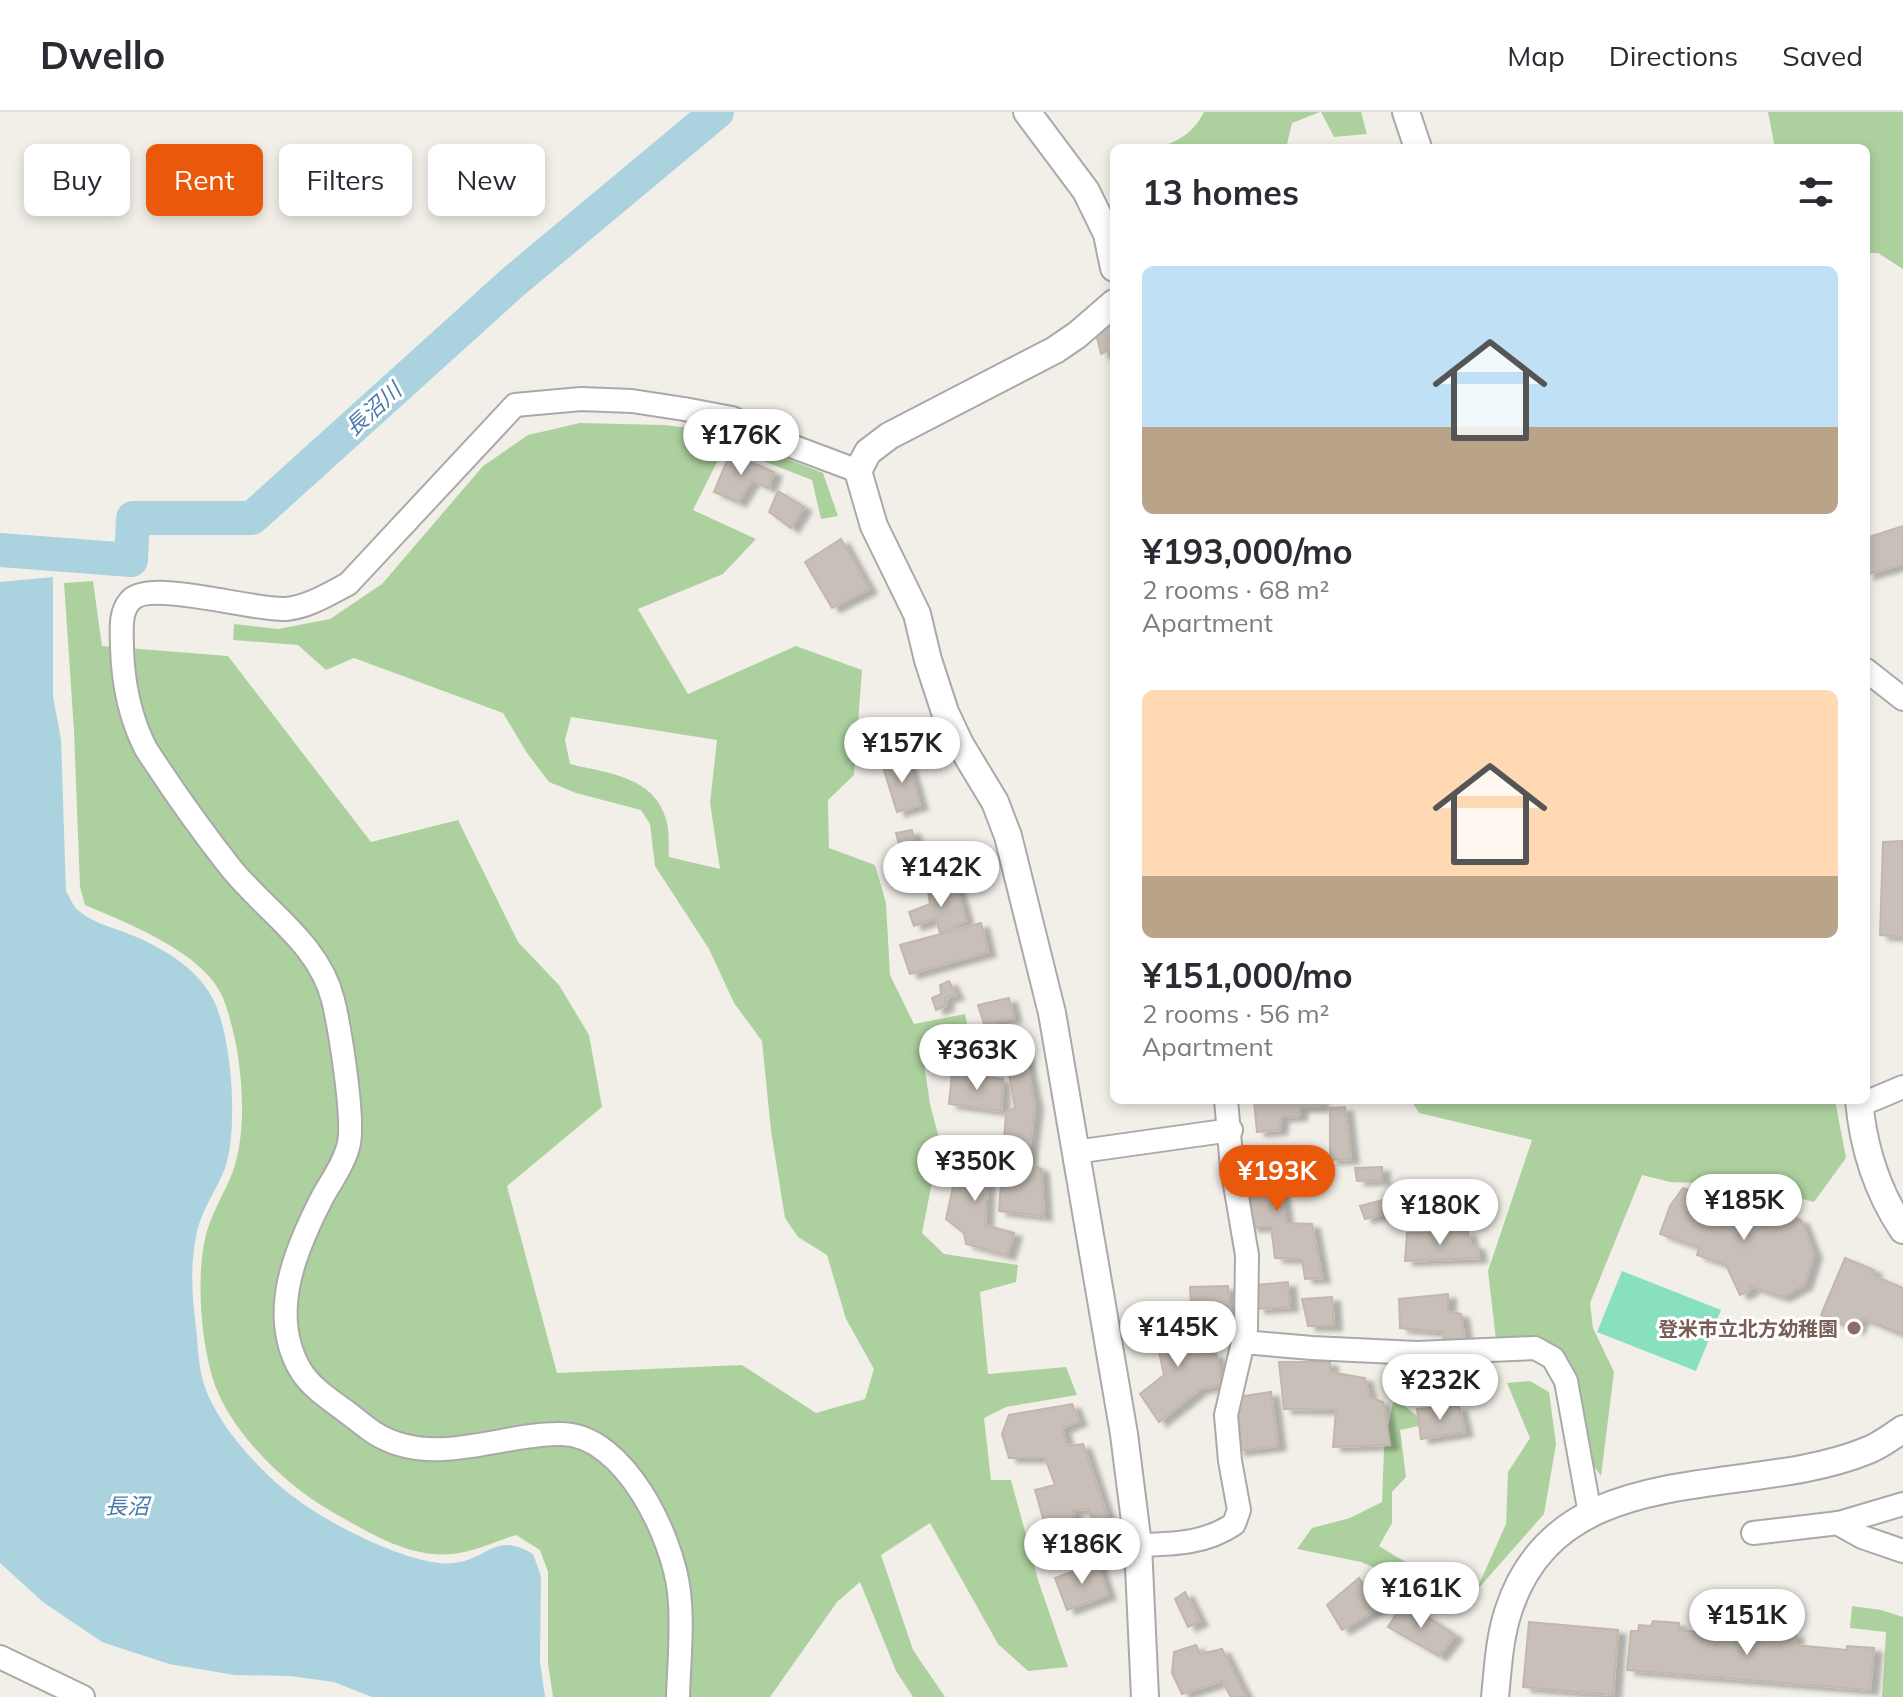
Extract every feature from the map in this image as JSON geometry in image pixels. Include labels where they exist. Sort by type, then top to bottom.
[{"type":"street","points":[[1027,112],[1086,191],[1107,234],[1110,249]]},
{"type":"street","points":[[1406,112],[1417,144]]},
{"type":"street","points":[[1110,306],[1055,350],[889,436],[868,452],[858,471],[874,526],[917,614],[945,712],[960,744],[995,802],[1008,836],[1052,1013],[1124,1434],[1138,1545],[1145,1697]]},
{"type":"street","points":[[678,1697],[679,1593],[670,1550],[665,1535],[631,1478],[608,1452],[582,1437],[567,1434],[455,1449],[408,1447],[375,1433],[313,1386],[301,1370],[287,1327],[289,1278],[304,1232],[349,1144],[350,1113],[333,998],[320,966],[308,949],[231,868],[146,749],[125,686],[122,624],[130,600],[149,591],[288,609],[317,601],[348,584],[515,405],[581,399],[632,401],[732,418],[794,447],[858,471]]},
{"type":"street","points":[[1870,673],[1903,699]]},
{"type":"street","points":[[1870,1099],[1903,1087]]},
{"type":"street","points":[[1138,1545],[1180,1544],[1212,1536],[1234,1524],[1239,1510],[1226,1415],[1243,1342],[1247,1255],[1232,1167],[1227,1104]]},
{"type":"street","points":[[1860,1104],[1865,1141],[1874,1173],[1884,1198],[1903,1230]]},
{"type":"street","points":[[1075,1152],[1231,1130]]},
{"type":"street","points":[[1243,1342],[1417,1353],[1535,1348],[1553,1358],[1566,1381],[1590,1514]]},
{"type":"street","points":[[1495,1697],[1501,1644],[1508,1612],[1519,1584],[1541,1551],[1590,1514],[1633,1496],[1662,1489],[1830,1463],[1868,1450],[1903,1429]]},
{"type":"street","points":[[1753,1533],[1837,1523],[1903,1504]]},
{"type":"street","points":[[1837,1523],[1862,1537],[1903,1551]]},
{"type":"street","points":[[0,1657],[83,1697]]},
{"type":"green space","points":[[1204,112],[1320,112],[1292,123],[1287,144],[1168,144],[1195,125]]},
{"type":"green space","points":[[1321,112],[1361,112],[1367,134],[1334,137]]},
{"type":"green space","points":[[1768,112],[1903,112],[1903,269],[1878,253],[1870,253],[1870,144],[1774,144]]},
{"type":"green space","points":[[580,423],[665,425],[721,432],[823,473],[838,516],[821,519],[812,480],[725,446],[693,510],[756,539],[723,574],[638,609],[688,694],[796,646],[862,670],[854,775],[828,800],[829,848],[875,865],[886,903],[890,975],[914,1024],[965,1014],[973,1054],[924,1063],[940,1142],[922,1233],[944,1254],[1018,1265],[1016,1282],[980,1292],[988,1374],[1066,1367],[1077,1395],[1006,1407],[984,1418],[991,1480],[1011,1480],[1039,1583],[1068,1667],[1028,1671],[998,1644],[930,1523],[881,1555],[913,1650],[945,1697],[913,1697],[896,1671],[860,1582],[837,1602],[770,1697],[553,1697],[548,1664],[548,1572],[540,1550],[516,1535],[468,1551],[435,1554],[403,1547],[372,1534],[311,1499],[275,1470],[243,1434],[219,1395],[205,1345],[201,1275],[206,1234],[238,1152],[242,1107],[235,1038],[223,998],[200,967],[163,941],[85,905],[80,887],[64,583],[93,581],[102,646],[228,656],[371,842],[458,820],[518,942],[559,985],[589,1035],[602,1107],[507,1186],[557,1373],[742,1365],[816,1413],[865,1399],[874,1369],[846,1319],[827,1255],[798,1237],[785,1218],[771,1131],[762,1041],[734,1003],[709,949],[655,866],[650,824],[641,810],[576,793],[549,782],[503,713],[354,658],[326,670],[298,645],[233,640],[234,624],[278,629],[330,619],[382,584],[483,466],[528,435]],"holes":[[[571,717],[717,740],[710,803],[720,869],[669,857],[666,819],[651,794],[627,779],[570,764],[565,740]]]},
{"type":"green space","points":[[1413,1104],[1836,1104],[1846,1158],[1814,1202],[1751,1185],[1670,1182],[1642,1175],[1590,1303],[1593,1328],[1614,1372],[1601,1476],[1584,1452],[1577,1392],[1539,1357],[1498,1357],[1488,1271],[1532,1140],[1419,1113]]},
{"type":"green space","points":[[1622,1271],[1721,1310],[1696,1371],[1597,1332]]},
{"type":"green space","points":[[1530,1381],[1549,1392],[1556,1444],[1544,1514],[1476,1591],[1506,1524],[1508,1472],[1530,1438],[1507,1383]]},
{"type":"green space","points":[[1394,1398],[1428,1424],[1400,1430],[1406,1477],[1392,1492],[1392,1523],[1379,1546],[1438,1582],[1433,1592],[1361,1562],[1297,1549],[1312,1528],[1350,1518],[1382,1502],[1384,1448]]},
{"type":"green space","points":[[1852,1606],[1903,1617],[1903,1697],[1882,1697],[1886,1632],[1850,1628]]},
{"type":"water","points":[[0,538],[44,546],[42,562],[0,563]]},
{"type":"water","name":"長沼","points":[[53,577],[53,697],[61,739],[66,891],[75,907],[85,915],[156,947],[189,969],[213,999],[225,1035],[231,1081],[230,1148],[223,1174],[198,1227],[192,1271],[199,1361],[209,1397],[240,1446],[268,1475],[309,1508],[349,1531],[395,1551],[437,1563],[466,1561],[492,1548],[509,1545],[533,1554],[541,1576],[540,1662],[545,1697],[372,1697],[334,1682],[290,1676],[235,1675],[169,1664],[102,1642],[43,1602],[0,1563],[0,582]]},
{"type":"building","points":[[1110,324],[1110,349],[1101,354],[1096,333]]},
{"type":"building","points":[[730,453],[774,472],[768,488],[752,480],[738,502],[714,492]]},
{"type":"building","points":[[778,491],[804,507],[791,528],[769,512]]},
{"type":"building","points":[[1903,526],[1903,564],[1870,574],[1870,537]]},
{"type":"building","points":[[841,539],[869,589],[832,608],[805,562]]},
{"type":"building","points":[[906,757],[920,805],[897,812],[883,767]]},
{"type":"building","points":[[912,830],[916,844],[900,848],[896,833]]},
{"type":"building","points":[[1903,841],[1903,937],[1880,935],[1883,842]]},
{"type":"building","points":[[956,885],[966,921],[940,933],[936,918],[914,926],[909,912],[930,904],[928,891]]},
{"type":"building","points":[[981,923],[988,952],[910,974],[900,945]]},
{"type":"building","points":[[949,981],[956,995],[945,998],[946,1006],[936,1010],[932,998],[941,994],[940,985]]},
{"type":"building","points":[[1009,998],[1014,1018],[984,1024],[978,1005]]},
{"type":"building","points":[[1025,1054],[1035,1106],[1028,1162],[1041,1169],[1044,1216],[999,1211],[1006,1112],[1015,1108],[1006,1056]]},
{"type":"building","points":[[952,1074],[1003,1079],[1001,1111],[949,1104]]},
{"type":"building","points":[[1254,1104],[1321,1104],[1321,1107],[1300,1107],[1299,1116],[1281,1117],[1279,1130],[1257,1132]]},
{"type":"building","points":[[1345,1107],[1351,1159],[1330,1160],[1330,1108]]},
{"type":"building","points":[[962,1145],[988,1151],[985,1225],[1014,1233],[1007,1255],[966,1244],[964,1233],[946,1219]]},
{"type":"building","points":[[1275,1150],[1286,1223],[1312,1224],[1322,1278],[1305,1279],[1302,1259],[1275,1258],[1271,1227],[1250,1227],[1239,1157]]},
{"type":"building","points":[[1382,1167],[1382,1180],[1357,1181],[1355,1168]]},
{"type":"building","points":[[1683,1188],[1739,1212],[1741,1205],[1754,1203],[1801,1220],[1814,1254],[1804,1285],[1782,1297],[1749,1286],[1750,1291],[1740,1295],[1726,1265],[1697,1255],[1699,1248],[1660,1234],[1670,1206]]},
{"type":"building","points":[[1383,1200],[1386,1213],[1365,1219],[1360,1206]]},
{"type":"building","points":[[1468,1232],[1471,1245],[1477,1246],[1479,1258],[1405,1261],[1407,1233]]},
{"type":"building","points":[[1845,1258],[1874,1270],[1872,1275],[1903,1288],[1903,1335],[1864,1319],[1860,1320],[1856,1330],[1821,1315]]},
{"type":"building","points":[[1288,1282],[1290,1307],[1257,1309],[1257,1285]]},
{"type":"building","points":[[1228,1286],[1230,1320],[1192,1323],[1190,1287]]},
{"type":"building","points":[[1448,1294],[1448,1311],[1461,1314],[1465,1341],[1445,1343],[1442,1332],[1400,1328],[1399,1299]]},
{"type":"building","points":[[1332,1297],[1334,1326],[1308,1326],[1302,1299]]},
{"type":"building","points":[[1171,1308],[1184,1349],[1216,1354],[1222,1385],[1200,1389],[1159,1422],[1140,1394],[1164,1375],[1151,1314]]},
{"type":"building","points":[[1476,1359],[1478,1379],[1451,1382],[1447,1362]]},
{"type":"building","points":[[1279,1362],[1330,1362],[1330,1372],[1365,1378],[1369,1397],[1383,1402],[1390,1445],[1333,1447],[1336,1410],[1284,1409]]},
{"type":"building","points":[[1271,1392],[1278,1446],[1237,1451],[1233,1419],[1238,1397]]},
{"type":"building","points":[[1072,1404],[1079,1421],[1062,1428],[1067,1446],[1083,1444],[1114,1536],[1100,1538],[1088,1509],[1073,1510],[1077,1544],[1052,1550],[1035,1490],[1055,1485],[1045,1458],[1009,1458],[1002,1434],[1009,1415]]},
{"type":"building","points":[[1459,1406],[1465,1432],[1421,1439],[1417,1409]]},
{"type":"building","points":[[1097,1562],[1108,1595],[1067,1610],[1055,1578]]},
{"type":"building","points":[[1359,1578],[1381,1607],[1342,1630],[1327,1605]]},
{"type":"building","points":[[1185,1592],[1200,1621],[1188,1627],[1175,1599]]},
{"type":"building","points":[[1404,1602],[1455,1635],[1439,1656],[1388,1627]]},
{"type":"building","points":[[1653,1621],[1679,1623],[1679,1630],[1711,1633],[1712,1629],[1748,1632],[1748,1626],[1762,1627],[1762,1631],[1796,1634],[1795,1645],[1847,1650],[1847,1646],[1874,1648],[1870,1690],[1627,1670],[1631,1631],[1638,1631],[1639,1625],[1651,1626]]},
{"type":"building","points":[[1529,1622],[1618,1630],[1613,1695],[1523,1687]]},
{"type":"building","points":[[1196,1645],[1200,1654],[1222,1649],[1246,1697],[1231,1697],[1222,1681],[1182,1694],[1172,1673],[1174,1652]]},
{"type":"waterway","name":"長沼川","points":[[0,550],[131,560],[133,518],[252,518],[512,283],[717,112]]},
{"type":"place","name":"登米市立北方幼稚園","points":[[1854,1328]]}]
